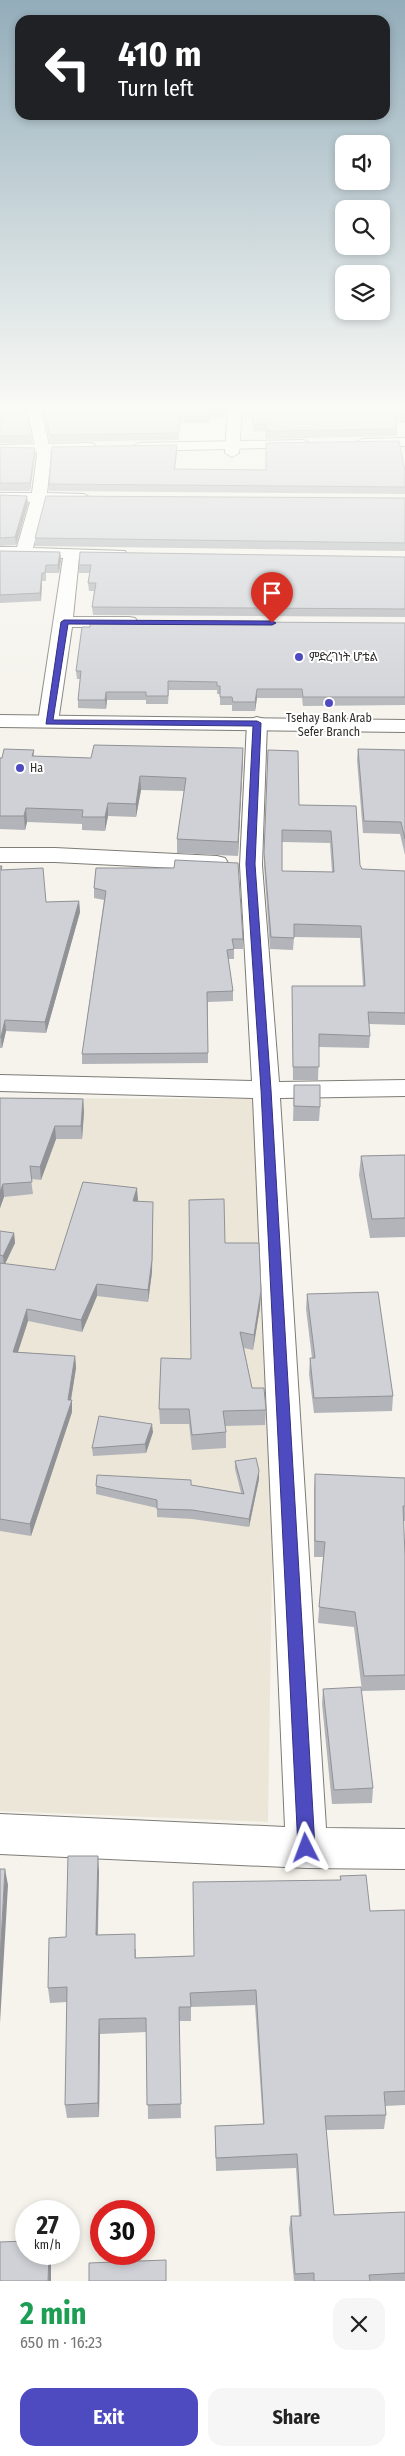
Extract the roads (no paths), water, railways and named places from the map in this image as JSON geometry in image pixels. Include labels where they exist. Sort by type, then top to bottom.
[{"type":"street","points":[[24,552],[34,514]]},
{"type":"street","points":[[0,552],[131,554]]},
{"type":"street","points":[[48,722],[64,622],[72,553]]},
{"type":"street","points":[[64,622],[142,622]]},
{"type":"street","points":[[0,721],[405,726]]},
{"type":"street","points":[[257,723],[251,864],[266,1090],[306,1848]]},
{"type":"street","points":[[0,856],[75,856],[251,864]]},
{"type":"street","points":[[0,1083],[266,1090],[405,1088]]},
{"type":"street","points":[[0,1834],[306,1848],[405,1849]]},
{"type":"place","name":"ምድረገነት ሆቴል","points":[[299,657]]},
{"type":"place","name":"Tsehay Bank Arab Sefer Branch","points":[[329,703]]},
{"type":"place","name":"Ha","points":[[20,768]]}]
